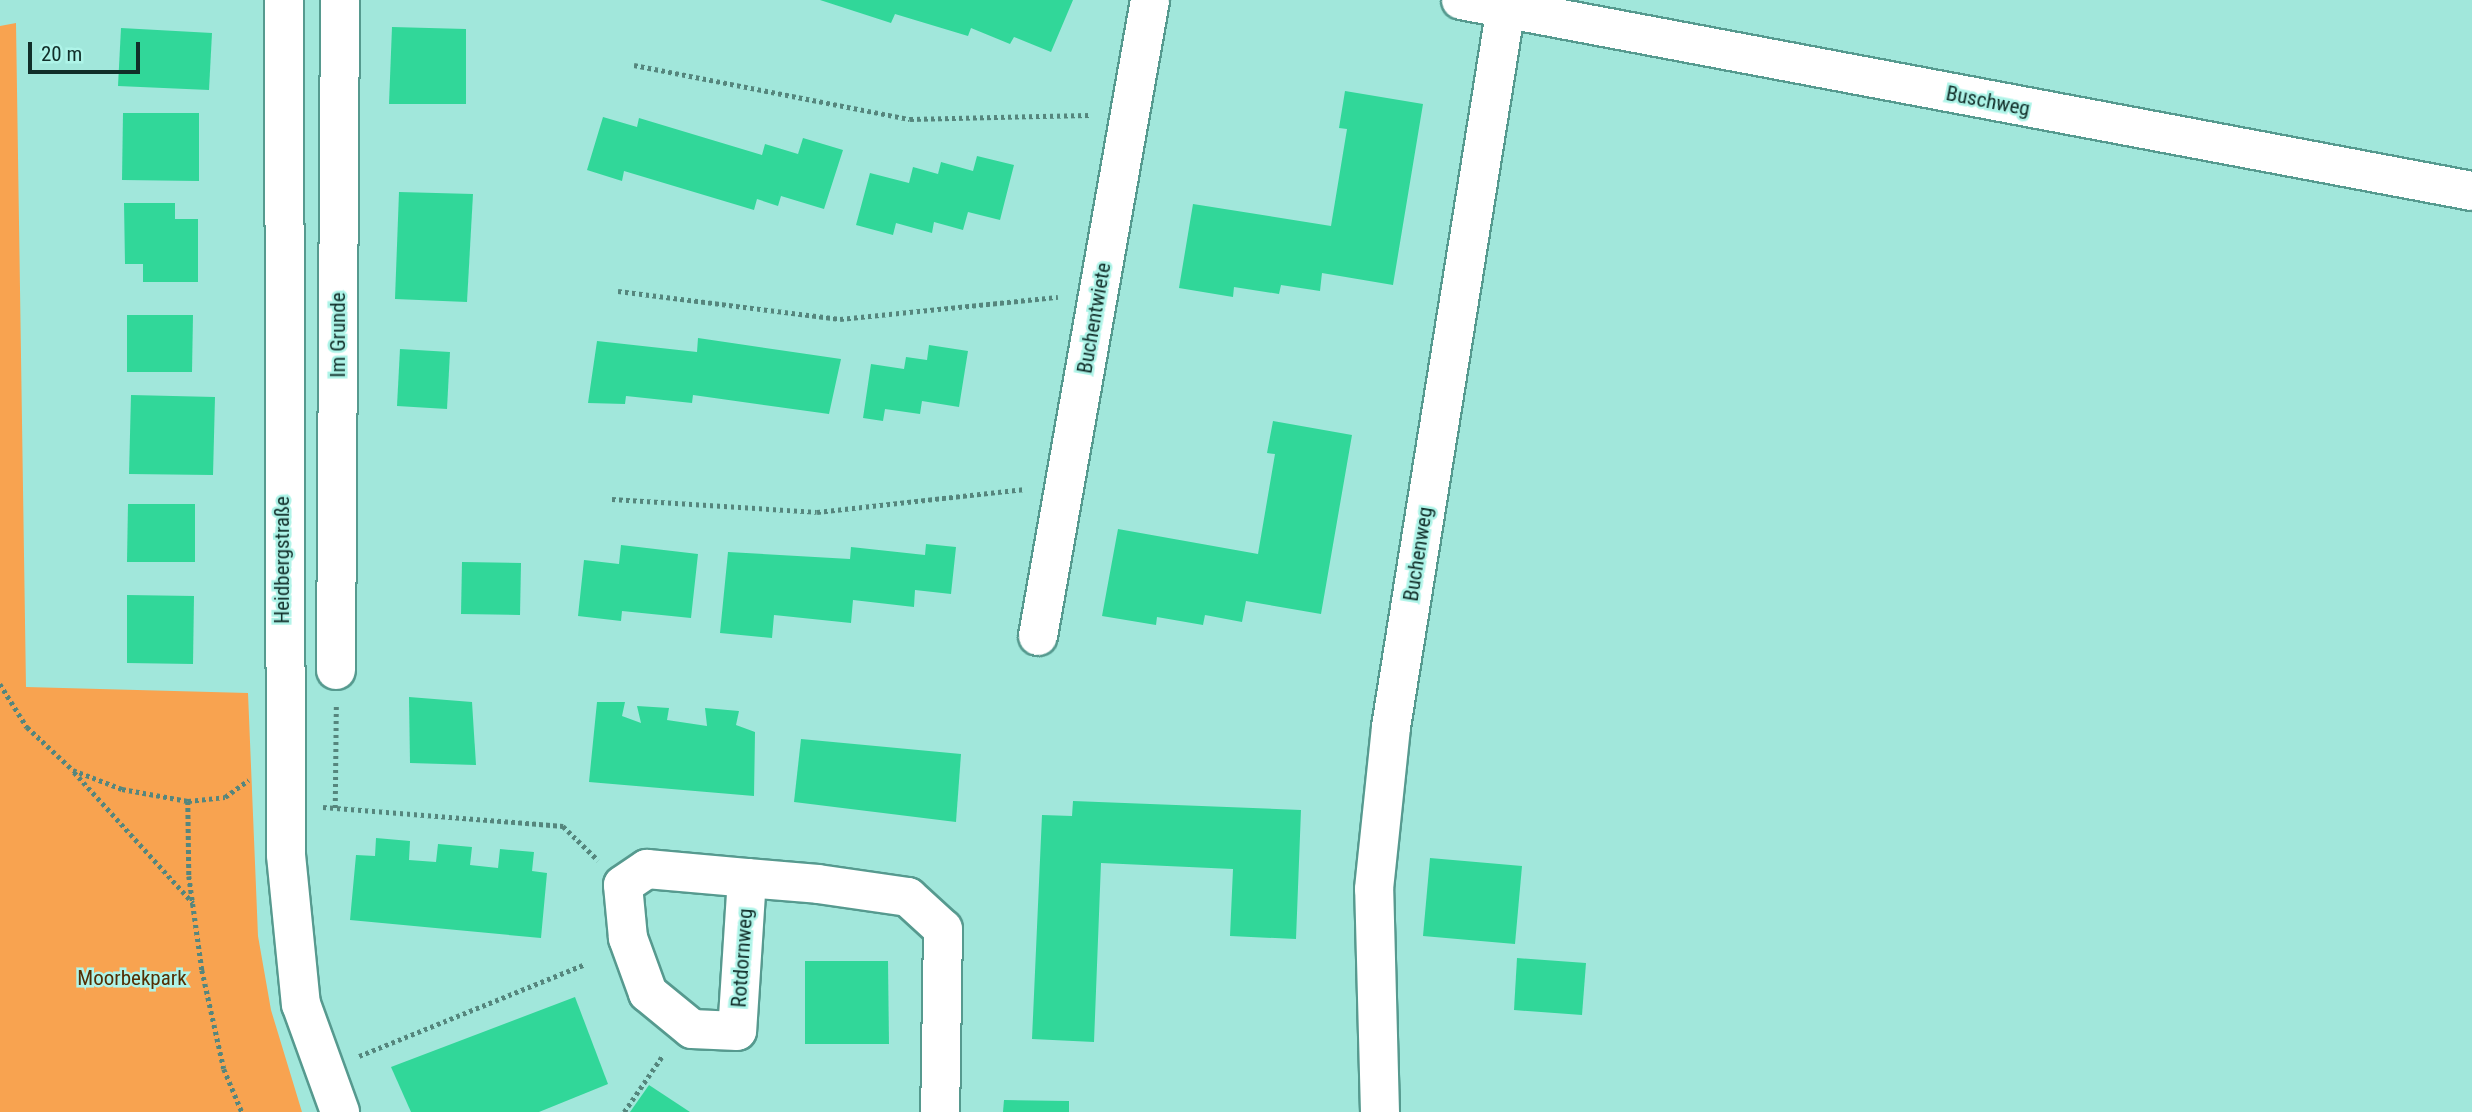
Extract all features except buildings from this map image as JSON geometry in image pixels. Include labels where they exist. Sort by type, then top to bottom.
[{"type":"street","name":"Heidbergstraße","points":[[284,0],[284,804],[301,1004],[322,1071],[340,1112]]},
{"type":"street","name":"Im Grunde","points":[[336,670],[340,0]]},
{"type":"street","name":"Buchentwiete","points":[[1038,636],[1150,0]]},
{"type":"street","name":"Buschweg","points":[[1461,0],[1506,5],[2472,191]]},
{"type":"street","name":"Buchenweg","points":[[1380,1112],[1374,889],[1391,727],[1506,5]]},
{"type":"street","name":"Rotdornweg","points":[[623,885],[647,869],[908,897],[943,929],[940,1112]]},
{"type":"street","name":"Rotdornweg","points":[[685,1024],[737,1031],[747,878]]},
{"type":"street","points":[[623,885],[628,938],[648,993],[685,1024]]},
{"type":"path","points":[[634,65],[910,119],[1129,114]]},
{"type":"path","points":[[618,290],[840,319],[1098,293]]},
{"type":"path","points":[[612,499],[817,512],[1065,484]]},
{"type":"path","points":[[335,808],[336,670]]},
{"type":"path","points":[[0,684],[27,727],[73,770],[193,904]]},
{"type":"path","points":[[73,770],[122,789],[188,801],[239,790],[248,779],[252,752],[284,751]]},
{"type":"path","points":[[188,801],[193,904],[224,1069],[242,1112]]},
{"type":"path","points":[[284,804],[563,826],[623,885]]},
{"type":"path","points":[[322,1071],[583,965]]},
{"type":"path","points":[[624,1112],[685,1024]]},
{"type":"green space","name":"Moorbekpark","points":[[16,23],[26,687],[248,693],[258,936],[271,1010],[302,1112],[0,1112],[0,26]]}]
